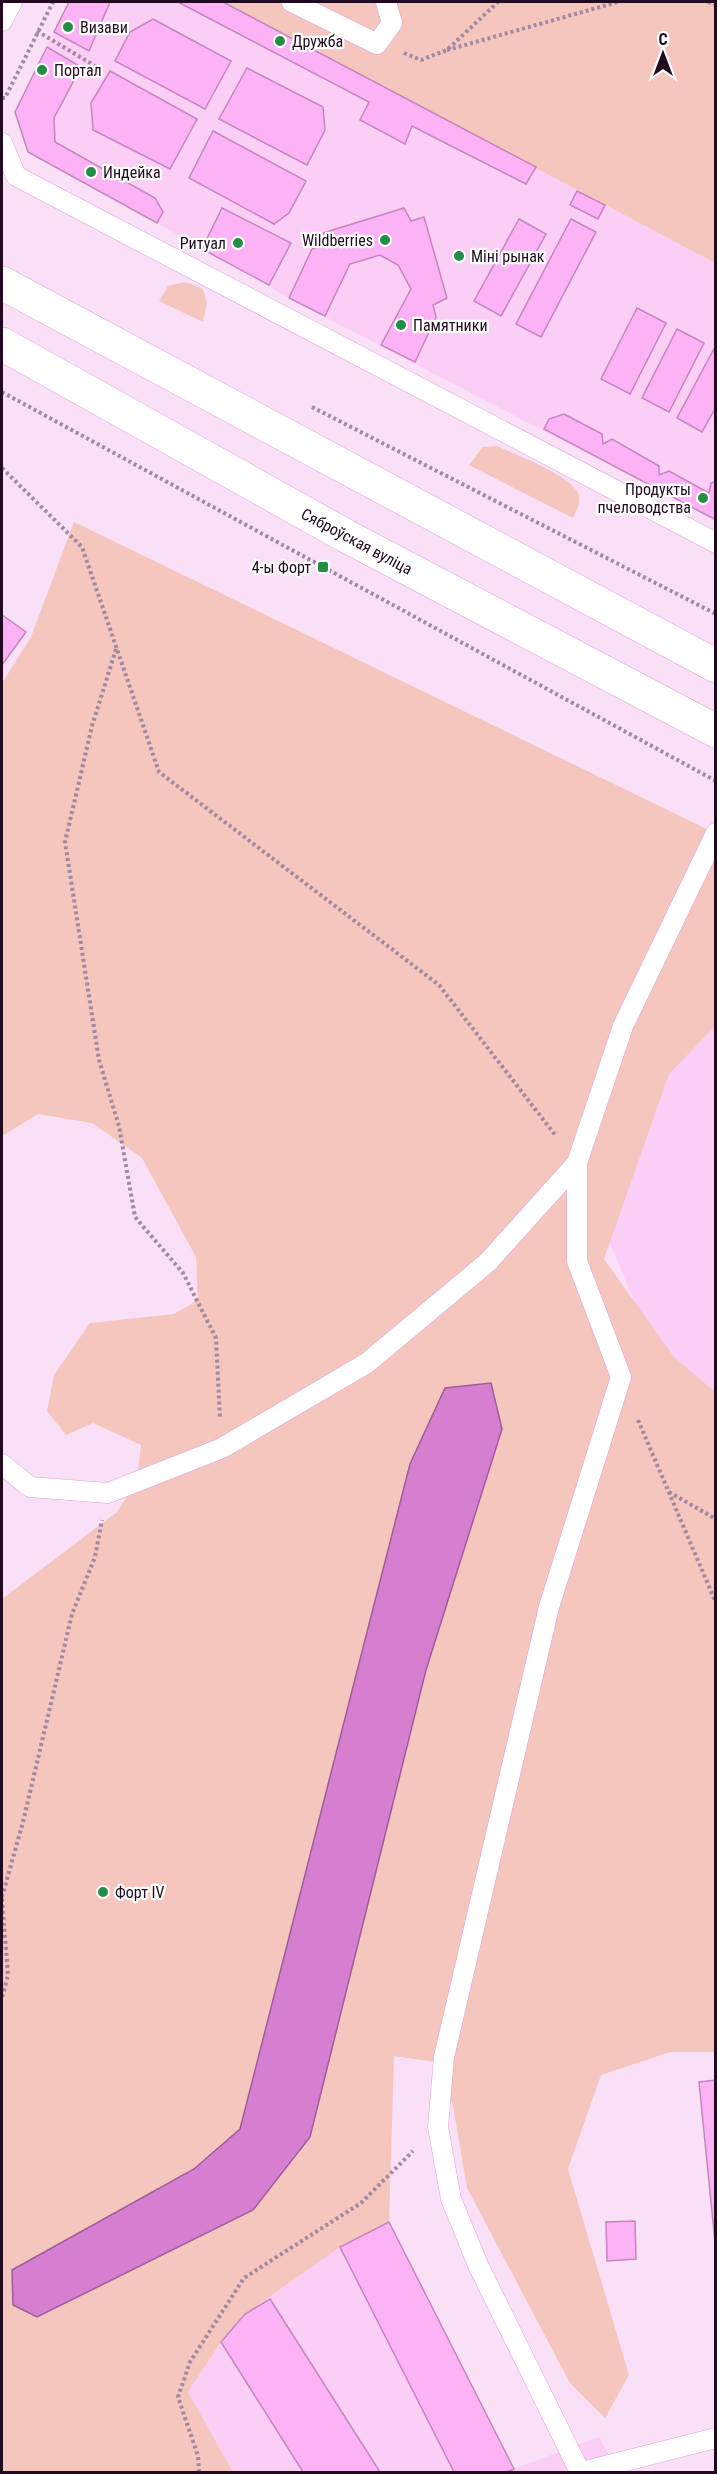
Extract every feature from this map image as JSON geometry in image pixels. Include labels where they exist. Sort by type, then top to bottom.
[{"type":"main road","points":[[2,283],[716,666]]},
{"type":"main road","name":"Сяброўская вуліца","points":[[2,344],[346,536],[716,731]]},
{"type":"lane","points":[[2,21],[12,2]]},
{"type":"lane","points":[[292,2],[377,44],[392,23],[386,2]]},
{"type":"lane","points":[[2,143],[16,176],[716,543]]},
{"type":"lane","points":[[716,833],[623,1026],[577,1163],[577,1261],[621,1377],[549,1607],[444,2057],[438,2127],[451,2199],[478,2265],[581,2472],[716,2438]]},
{"type":"lane","points":[[2,1464],[30,1487],[108,1493],[222,1448],[367,1363],[488,1262],[577,1163]]},
{"type":"path","points":[[2,98],[5,98],[53,2]]},
{"type":"path","points":[[447,50],[498,2]]},
{"type":"path","points":[[377,44],[421,60],[447,50],[618,2]]},
{"type":"path","points":[[708,2],[716,5]]},
{"type":"path","points":[[37,32],[100,69]]},
{"type":"path","points":[[2,392],[716,780]]},
{"type":"path","points":[[310,406],[716,614]]},
{"type":"path","points":[[2,468],[82,547],[159,772],[439,986],[577,1163]]},
{"type":"path","points":[[116,649],[92,726],[65,842],[99,1060],[119,1126],[135,1217],[183,1273],[216,1338],[222,1448]]},
{"type":"path","points":[[621,1377],[716,1603]]},
{"type":"path","points":[[669,1492],[716,1519]]},
{"type":"path","points":[[2,1998],[8,1975],[2,1898],[23,1822],[72,1614],[95,1557],[108,1493]]},
{"type":"path","points":[[199,2472],[198,2456],[178,2397],[190,2362],[244,2277],[361,2203],[438,2127]]},
{"type":"shaded area","name":"Міні рынак","points":[[69,2],[223,2],[715,263],[715,520],[279,293],[269,285],[28,152],[15,112]]},
{"type":"shaded area","points":[[223,2],[715,2],[715,263]]},
{"type":"shaded area","points":[[185,282],[203,289],[207,302],[203,322],[159,301],[168,286]]},
{"type":"shaded area","points":[[497,446],[552,472],[571,485],[577,491],[579,498],[573,518],[469,465],[483,447]]},
{"type":"shaded area","points":[[74,522],[715,833],[715,1026],[669,1074],[604,1259],[674,1357],[715,1392],[715,2052],[670,2052],[601,2075],[568,2169],[629,2375],[605,2418],[570,2383],[467,2188],[453,2106],[435,2062],[394,2056],[389,2222],[340,2247],[245,2314],[221,2342],[188,2392],[233,2472],[2,2472],[2,1599],[117,1512],[137,1480],[141,1445],[93,1423],[66,1435],[47,1411],[54,1375],[90,1323],[174,1314],[198,1300],[196,1257],[142,1158],[92,1123],[38,1114],[2,1136],[2,683],[31,637]]},
{"type":"shaded area","points":[[715,953],[715,1422],[672,1395],[605,1230]]},
{"type":"shaded area","points":[[491,1383],[502,1429],[426,1670],[310,2137],[253,2210],[37,2317],[13,2305],[12,2270],[194,2169],[240,2129],[410,1464],[445,1388]]},
{"type":"shaded area","points":[[389,2222],[514,2469],[599,2437],[618,2472],[233,2472],[188,2392],[221,2342],[245,2314],[340,2247]]},
{"type":"building","points":[[69,2],[110,2],[89,51],[54,32]]},
{"type":"building","points":[[178,2],[223,2],[536,167],[526,184],[412,126],[405,144],[360,120],[369,102]]},
{"type":"building","points":[[153,19],[231,61],[205,109],[115,61],[130,32]]},
{"type":"building","points":[[47,47],[81,67],[54,118],[55,142],[155,198],[163,212],[157,223],[28,152],[15,112]]},
{"type":"building","points":[[247,68],[323,107],[325,130],[307,165],[219,119]]},
{"type":"building","points":[[110,71],[197,119],[170,169],[93,130],[91,103]]},
{"type":"building","points":[[213,131],[306,181],[289,213],[274,224],[189,178]]},
{"type":"building","points":[[577,191],[605,205],[598,219],[570,205]]},
{"type":"building","points":[[222,208],[291,243],[269,285],[202,249]]},
{"type":"building","points":[[404,208],[411,221],[424,217],[447,298],[433,305],[436,317],[415,362],[381,345],[411,289],[398,265],[380,255],[350,264],[325,316],[289,298],[312,249],[327,244],[323,233]]},
{"type":"building","points":[[519,219],[546,234],[501,316],[474,301]]},
{"type":"building","points":[[571,219],[596,232],[541,337],[516,324]]},
{"type":"building","points":[[637,308],[666,323],[630,394],[601,379]]},
{"type":"building","points":[[677,329],[704,343],[669,412],[642,398]]},
{"type":"building","points":[[715,347],[716,407],[702,432],[677,418]]},
{"type":"building","points":[[564,414],[602,434],[603,444],[612,439],[659,466],[659,475],[669,471],[709,493],[711,483],[716,481],[716,520],[544,429],[549,419]]},
{"type":"building","points":[[2,615],[26,632],[2,665]]},
{"type":"building","points":[[716,2080],[716,2252],[699,2082]]},
{"type":"building","points":[[635,2221],[636,2259],[607,2261],[606,2222]]},
{"type":"building","points":[[389,2222],[514,2469],[506,2472],[454,2472],[340,2247]]},
{"type":"building","points":[[270,2299],[380,2472],[303,2472],[221,2342],[245,2314]]},
{"type":"place","name":"Визави","points":[[68,27]]},
{"type":"place","name":"Дружба","points":[[280,41]]},
{"type":"place","name":"Портал","points":[[42,70]]},
{"type":"place","name":"Индейка","points":[[91,172]]},
{"type":"place","name":"Wildberries","points":[[385,240]]},
{"type":"place","name":"Ритуал","points":[[238,243]]},
{"type":"place","name":"Міні рынак","points":[[459,256]]},
{"type":"place","name":"Памятники","points":[[401,325]]},
{"type":"place","name":"Продукты пчеловодства","points":[[703,498]]},
{"type":"place","name":"4-ы Форт","points":[[323,567]]},
{"type":"place","name":"Форт IV","points":[[103,1892]]}]
